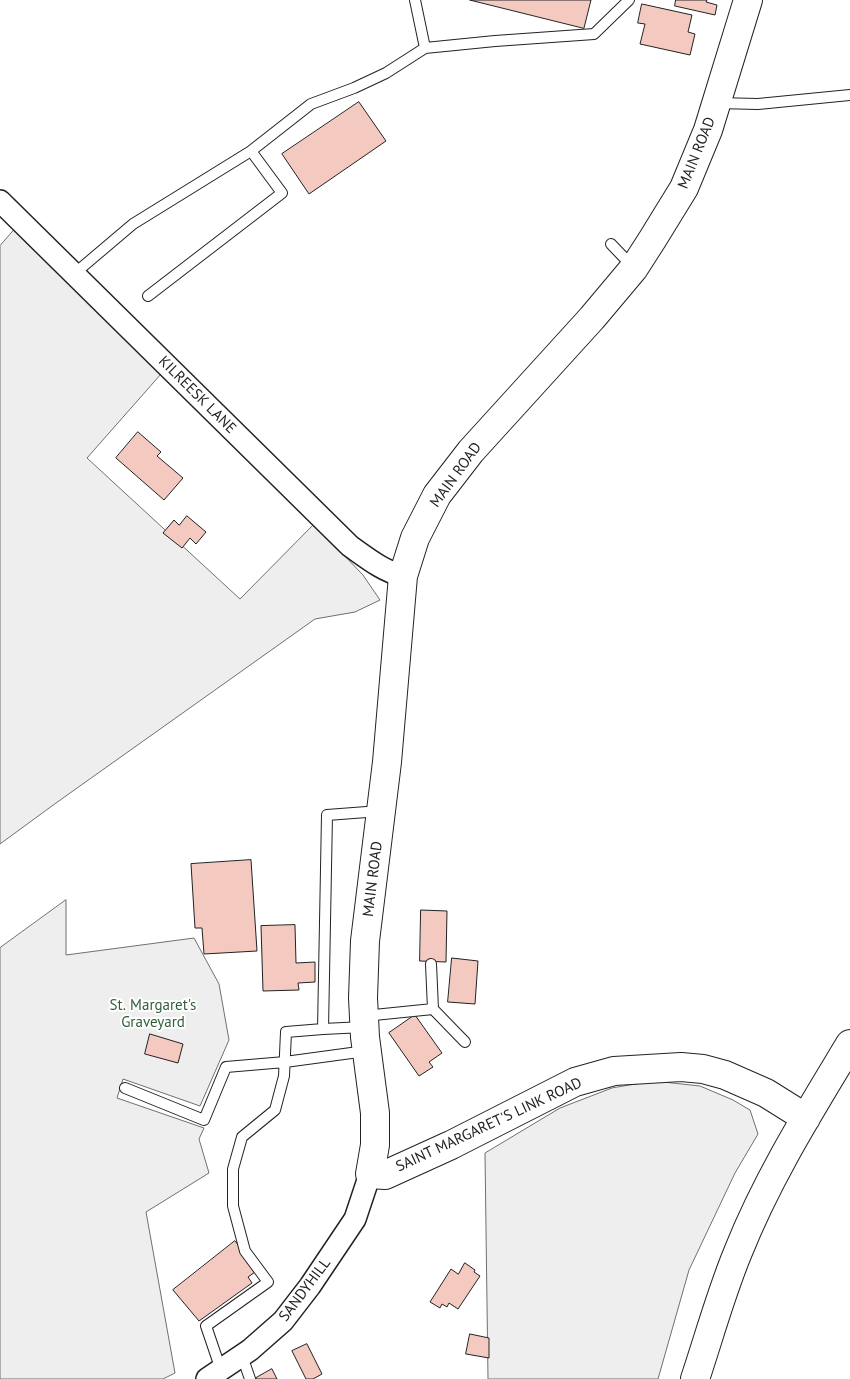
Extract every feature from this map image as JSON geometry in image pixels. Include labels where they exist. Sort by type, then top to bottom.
[{"type":"main road","name":"MAIN ROAD","points":[[370,1174],[375,1145],[375,1113],[365,1031],[365,941],[381,811],[403,576],[415,538],[437,495],[471,451],[592,318],[634,268],[684,188],[708,130],[748,0]]},
{"type":"main road","points":[[695,1379],[738,1253],[771,1179],[850,1044]]},
{"type":"main road","name":"SAINT MARGARET'S LINK ROAD","points":[[370,1174],[385,1175],[451,1145],[575,1082],[614,1071],[681,1067],[725,1074],[766,1093],[806,1118]]},
{"type":"street","name":"KILREESK LANE","points":[[0,201],[350,546],[374,563],[394,574],[403,576]]},
{"type":"street","name":"SANDYHILL","points":[[214,1375],[242,1356],[283,1321],[310,1286],[355,1219],[370,1174]]},
{"type":"lane","points":[[415,0],[425,48]]},
{"type":"lane","points":[[74,274],[133,224],[251,151],[312,104],[386,73],[425,48],[594,34],[629,0]]},
{"type":"lane","points":[[716,103],[758,104],[850,96]]},
{"type":"lane","points":[[148,296],[282,193],[251,151]]},
{"type":"lane","points":[[611,244],[634,268]]},
{"type":"lane","points":[[323,1029],[327,814],[381,811]]},
{"type":"lane","points":[[431,964],[433,1009],[465,1042]]},
{"type":"lane","points":[[125,1088],[204,1120],[226,1067],[285,1062],[365,1031],[433,1009]]},
{"type":"lane","points":[[214,1375],[206,1326],[268,1282],[245,1251],[233,1206],[233,1169],[242,1137],[275,1110],[284,1076],[286,1032],[323,1029],[365,1031]]},
{"type":"lane","points":[[242,1356],[250,1379]]},
{"type":"green space","points":[[15,229],[161,374],[87,458],[240,599],[314,524],[363,575],[380,600],[355,612],[315,619],[0,844],[0,246]]},
{"type":"green space","name":"St. Margaret's Graveyard","points":[[66,900],[66,955],[194,938],[219,984],[229,1040],[200,1106],[123,1079],[117,1098],[204,1128],[199,1139],[209,1173],[146,1212],[175,1373],[163,1379],[0,1379],[0,948]]},
{"type":"green space","points":[[654,1081],[700,1086],[733,1100],[750,1110],[758,1134],[735,1173],[689,1270],[658,1379],[488,1379],[485,1153],[560,1108],[612,1088]]},
{"type":"building","points":[[470,0],[591,0],[584,28]]},
{"type":"building","points":[[676,0],[707,0],[706,2],[717,5],[715,15],[675,6]]},
{"type":"building","points":[[642,4],[692,15],[688,32],[695,34],[690,55],[640,44],[645,24],[638,23]]},
{"type":"building","points":[[359,102],[386,141],[309,194],[282,154]]},
{"type":"building","points":[[138,432],[161,452],[157,456],[183,478],[164,500],[116,458]]},
{"type":"building","points":[[187,516],[206,532],[196,544],[190,538],[182,548],[163,533],[174,520],[179,525]]},
{"type":"building","points":[[251,860],[257,951],[204,954],[202,928],[195,928],[191,864]]},
{"type":"building","points":[[421,910],[447,911],[446,962],[420,961]]},
{"type":"building","points":[[295,925],[296,963],[315,962],[315,982],[298,983],[299,990],[263,991],[261,926]]},
{"type":"building","points":[[452,958],[478,961],[475,1004],[448,1002]]},
{"type":"building","points":[[415,1015],[442,1053],[429,1062],[433,1067],[419,1076],[389,1033]]},
{"type":"building","points":[[150,1034],[183,1044],[178,1063],[145,1054]]},
{"type":"building","points":[[235,1241],[258,1270],[248,1277],[252,1283],[199,1321],[173,1290]]},
{"type":"building","points":[[465,1263],[480,1276],[458,1309],[449,1303],[447,1307],[442,1304],[440,1308],[430,1302],[451,1269],[458,1274]]},
{"type":"building","points":[[470,1334],[489,1338],[489,1358],[466,1354]]},
{"type":"building","points":[[307,1344],[322,1374],[313,1379],[306,1379],[292,1351]]},
{"type":"building","points":[[272,1369],[277,1379],[256,1379],[256,1378]]}]
